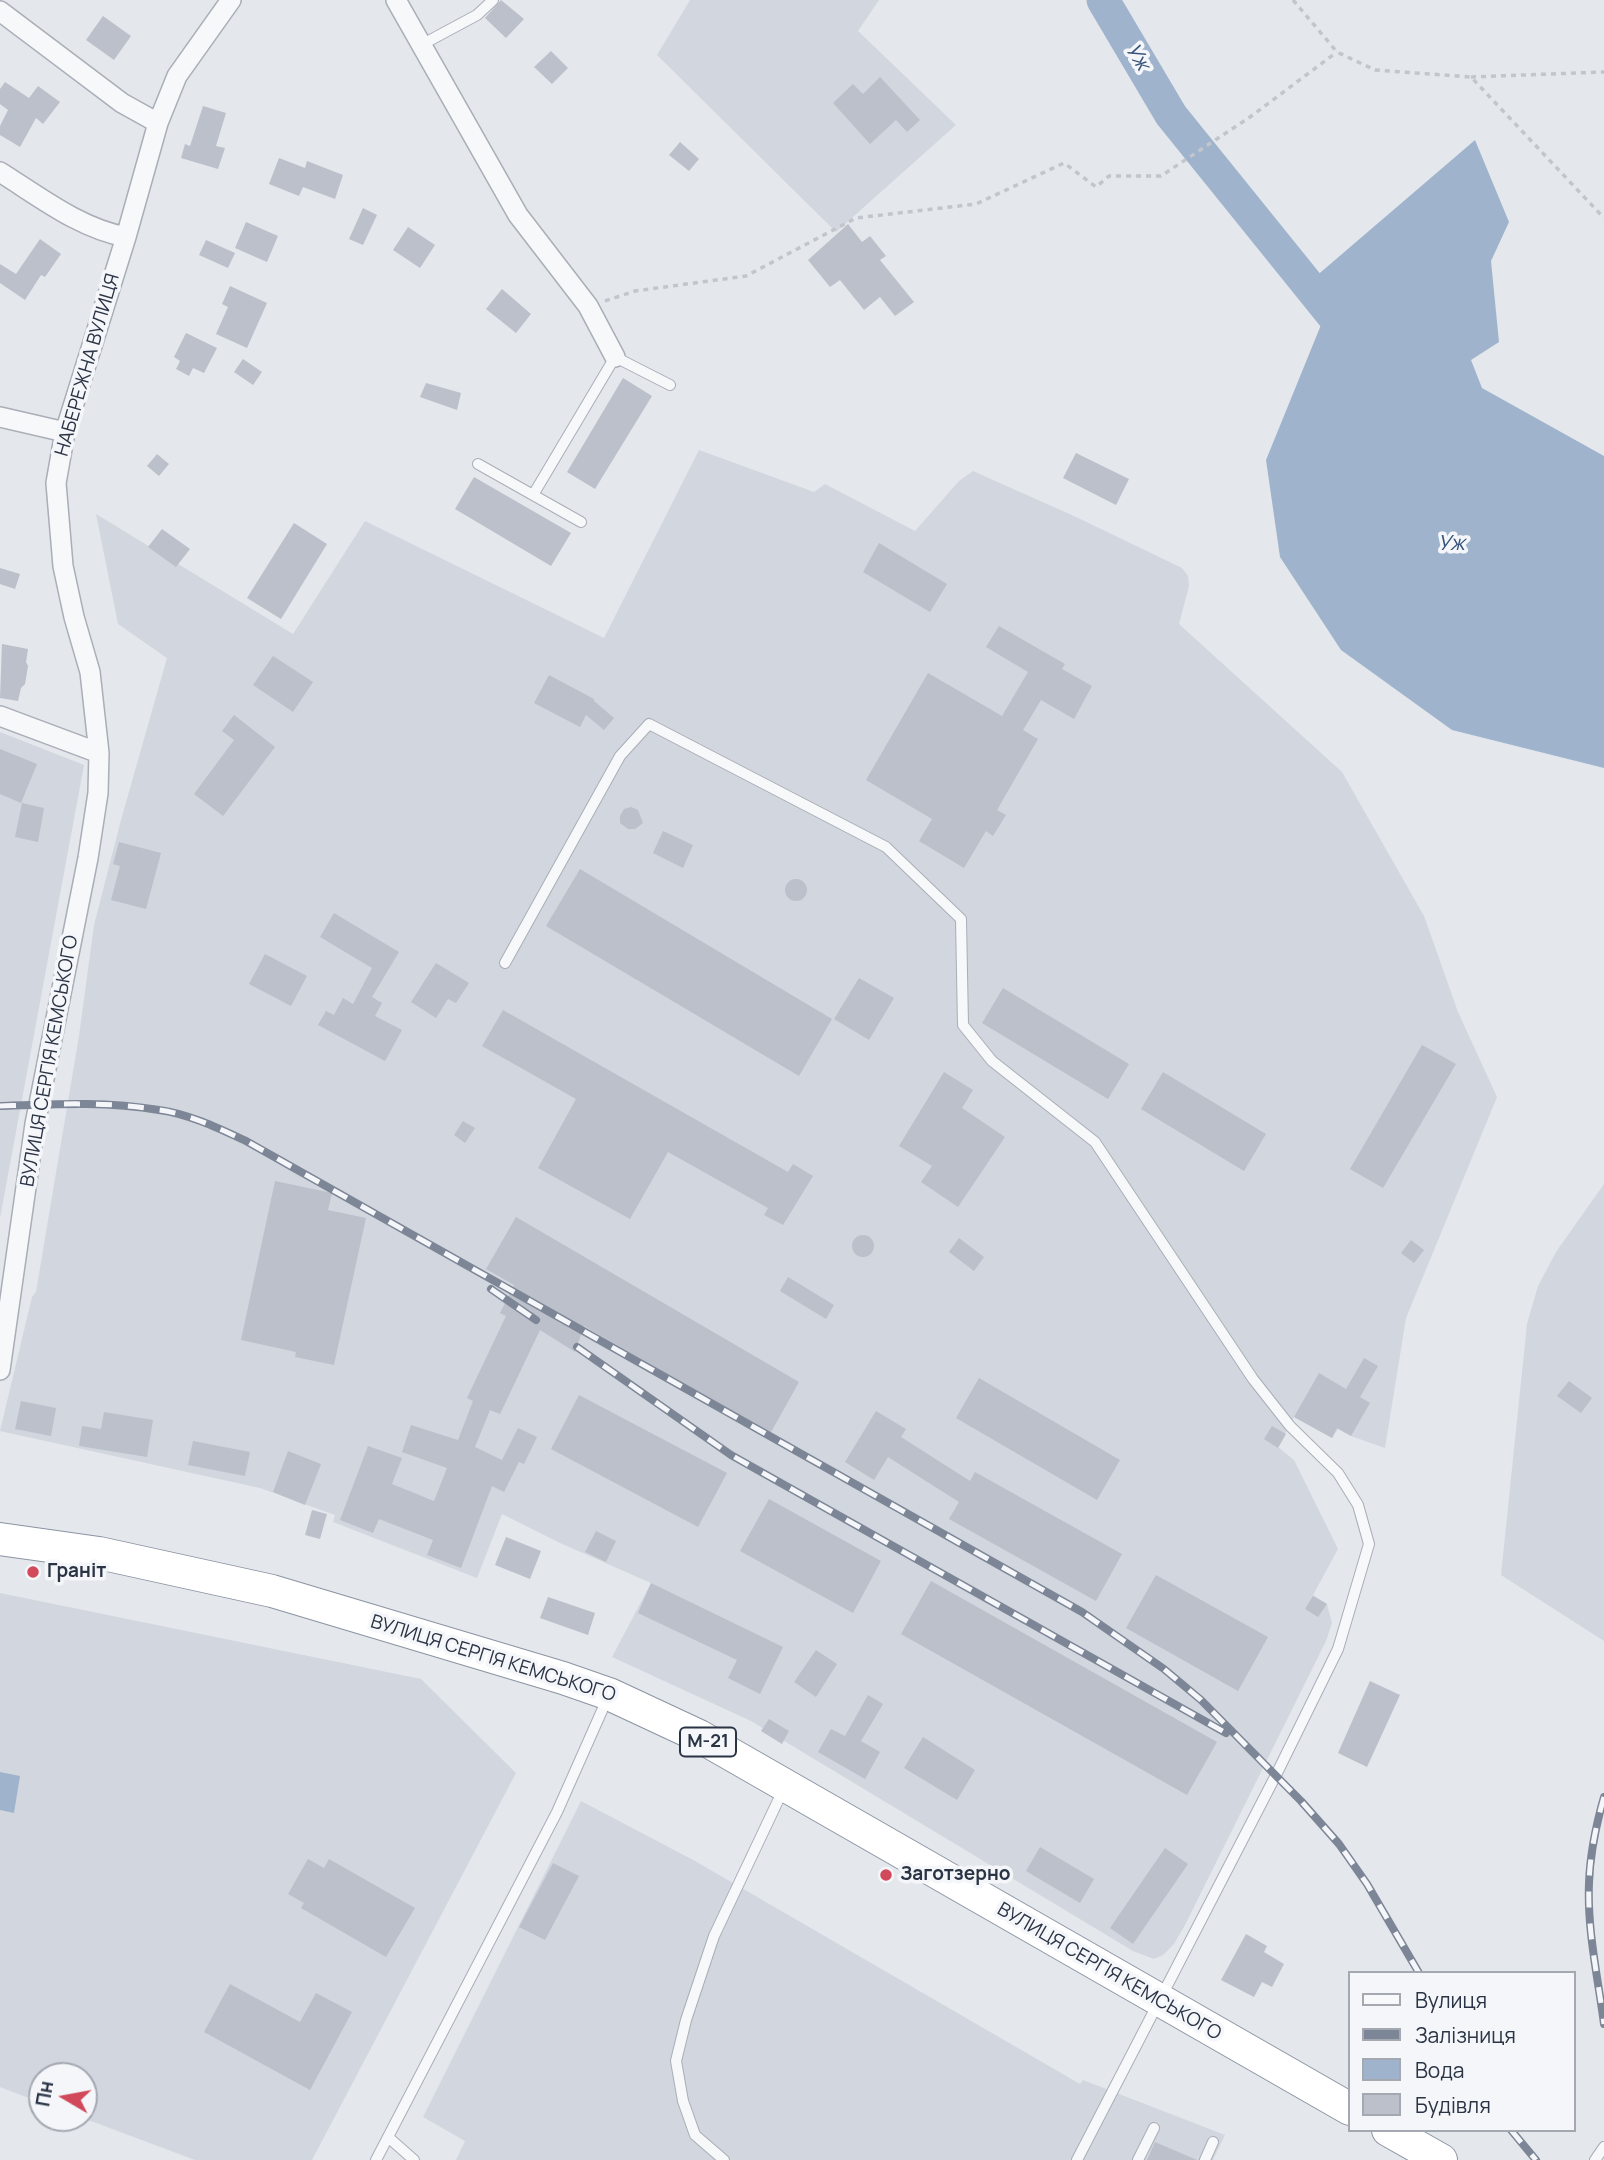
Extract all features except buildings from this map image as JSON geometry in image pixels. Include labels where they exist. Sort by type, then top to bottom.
[{"type":"highway","name":"ВУЛИЦЯ СЕРГІЯ КЕМСЬКОГО","points":[[0,1539],[99,1553],[272,1591],[609,1694],[699,1736],[1348,2108]]},
{"type":"highway","points":[[1392,2132],[1441,2160]]},
{"type":"street","name":"НАБЕРЕЖНА ВУЛИЦЯ","points":[[99,753],[90,672],[63,566],[56,483],[65,432],[126,237],[158,122],[177,76],[231,0]]},
{"type":"street","points":[[396,0],[518,215],[587,306],[615,357]]},
{"type":"street","points":[[0,11],[121,103],[158,122]]},
{"type":"street","points":[[0,172],[82,223],[104,233],[126,237]]},
{"type":"street","points":[[0,417],[65,432]]},
{"type":"street","points":[[0,716],[99,753]]},
{"type":"street","name":"ВУЛИЦЯ СЕРГІЯ КЕМСЬКОГО","points":[[0,1370],[35,1124],[88,858],[98,793],[99,753]]},
{"type":"lane","points":[[423,44],[477,15],[493,0]]},
{"type":"lane","points":[[533,495],[615,357],[670,385]]},
{"type":"lane","points":[[478,464],[581,522]]},
{"type":"lane","points":[[505,963],[620,756],[649,724],[886,847],[961,919],[963,1025],[992,1061],[1095,1142],[1253,1379],[1290,1426],[1338,1473],[1358,1505],[1369,1544],[1338,1649],[1077,2160]]},
{"type":"lane","points":[[376,2160],[557,1812],[609,1694]]},
{"type":"lane","points":[[724,2160],[695,2135],[682,2101],[676,2061],[686,2020],[714,1936],[785,1787]]},
{"type":"lane","points":[[1138,2160],[1154,2128]]},
{"type":"lane","points":[[388,2137],[414,2160]]},
{"type":"lane","points":[[1205,2160],[1213,2142]]},
{"type":"lane","points":[[1595,2160],[1604,2147]]},
{"type":"path","points":[[1293,0],[1337,52],[1375,70],[1471,76],[1604,72]]},
{"type":"path","points":[[587,306],[635,291],[746,276],[856,218],[976,204],[1064,163],[1096,187],[1109,176],[1161,176],[1250,117],[1337,52]]},
{"type":"path","points":[[1471,76],[1604,218]]},
{"type":"shaded area","points":[[690,0],[879,0],[858,31],[956,125],[836,232],[657,55]]},
{"type":"shaded area","points":[[699,450],[814,492],[825,484],[915,531],[959,481],[973,471],[1182,568],[1188,576],[1189,586],[1179,624],[1342,772],[1424,916],[1458,1012],[1497,1097],[1406,1318],[1385,1448],[1338,1429],[1332,1438],[1294,1417],[1278,1447],[1294,1460],[1338,1549],[1313,1595],[1327,1604],[1332,1623],[1326,1641],[1185,1925],[1174,1944],[1163,1955],[1154,1959],[1133,1951],[751,1721],[612,1657],[651,1583],[502,1514],[477,1578],[333,1522],[335,1515],[260,1488],[0,1431],[32,1297],[36,1292],[79,1036],[94,925],[167,658],[118,624],[96,514],[293,634],[365,521],[604,638]]},
{"type":"shaded area","points":[[0,732],[84,765],[0,1218]]},
{"type":"shaded area","points":[[1604,1184],[1604,1641],[1501,1575],[1527,1324],[1538,1286],[1556,1252]]},
{"type":"shaded area","points":[[0,1593],[421,1679],[516,1773],[312,2160],[195,2160],[98,2124],[98,2062],[28,2062],[28,2098],[0,2087]]},
{"type":"shaded area","points":[[581,1801],[695,1861],[1080,2084],[1083,2080],[1225,2135],[1213,2160],[456,2160],[465,2141],[423,2117]]},
{"type":"water","name":"Уж","points":[[1475,140],[1509,222],[1491,261],[1499,342],[1471,360],[1482,388],[1604,456],[1604,768],[1452,730],[1341,650],[1280,557],[1266,460],[1323,320],[1300,293],[1307,284]]},
{"type":"water","points":[[0,1772],[20,1776],[14,1813],[0,1810]]},
{"type":"waterway","name":"Уж","points":[[1103,0],[1171,115],[1334,317]]},
{"type":"railway","points":[[0,1106],[80,1104],[139,1107],[192,1118],[246,1141],[1082,1612],[1164,1669],[1201,1700],[1301,1801],[1339,1844],[1367,1884],[1418,1971]]},
{"type":"railway","points":[[491,1289],[536,1320]]},
{"type":"railway","points":[[577,1347],[731,1455],[1226,1733]]},
{"type":"railway","points":[[1604,1797],[1592,1850],[1589,1901],[1591,1936],[1604,2024]]},
{"type":"railway","points":[[1513,2132],[1536,2160]]},
{"type":"place","name":"Граніт","points":[[33,1572]]},
{"type":"place","name":"Заготзерно","points":[[886,1875]]}]
